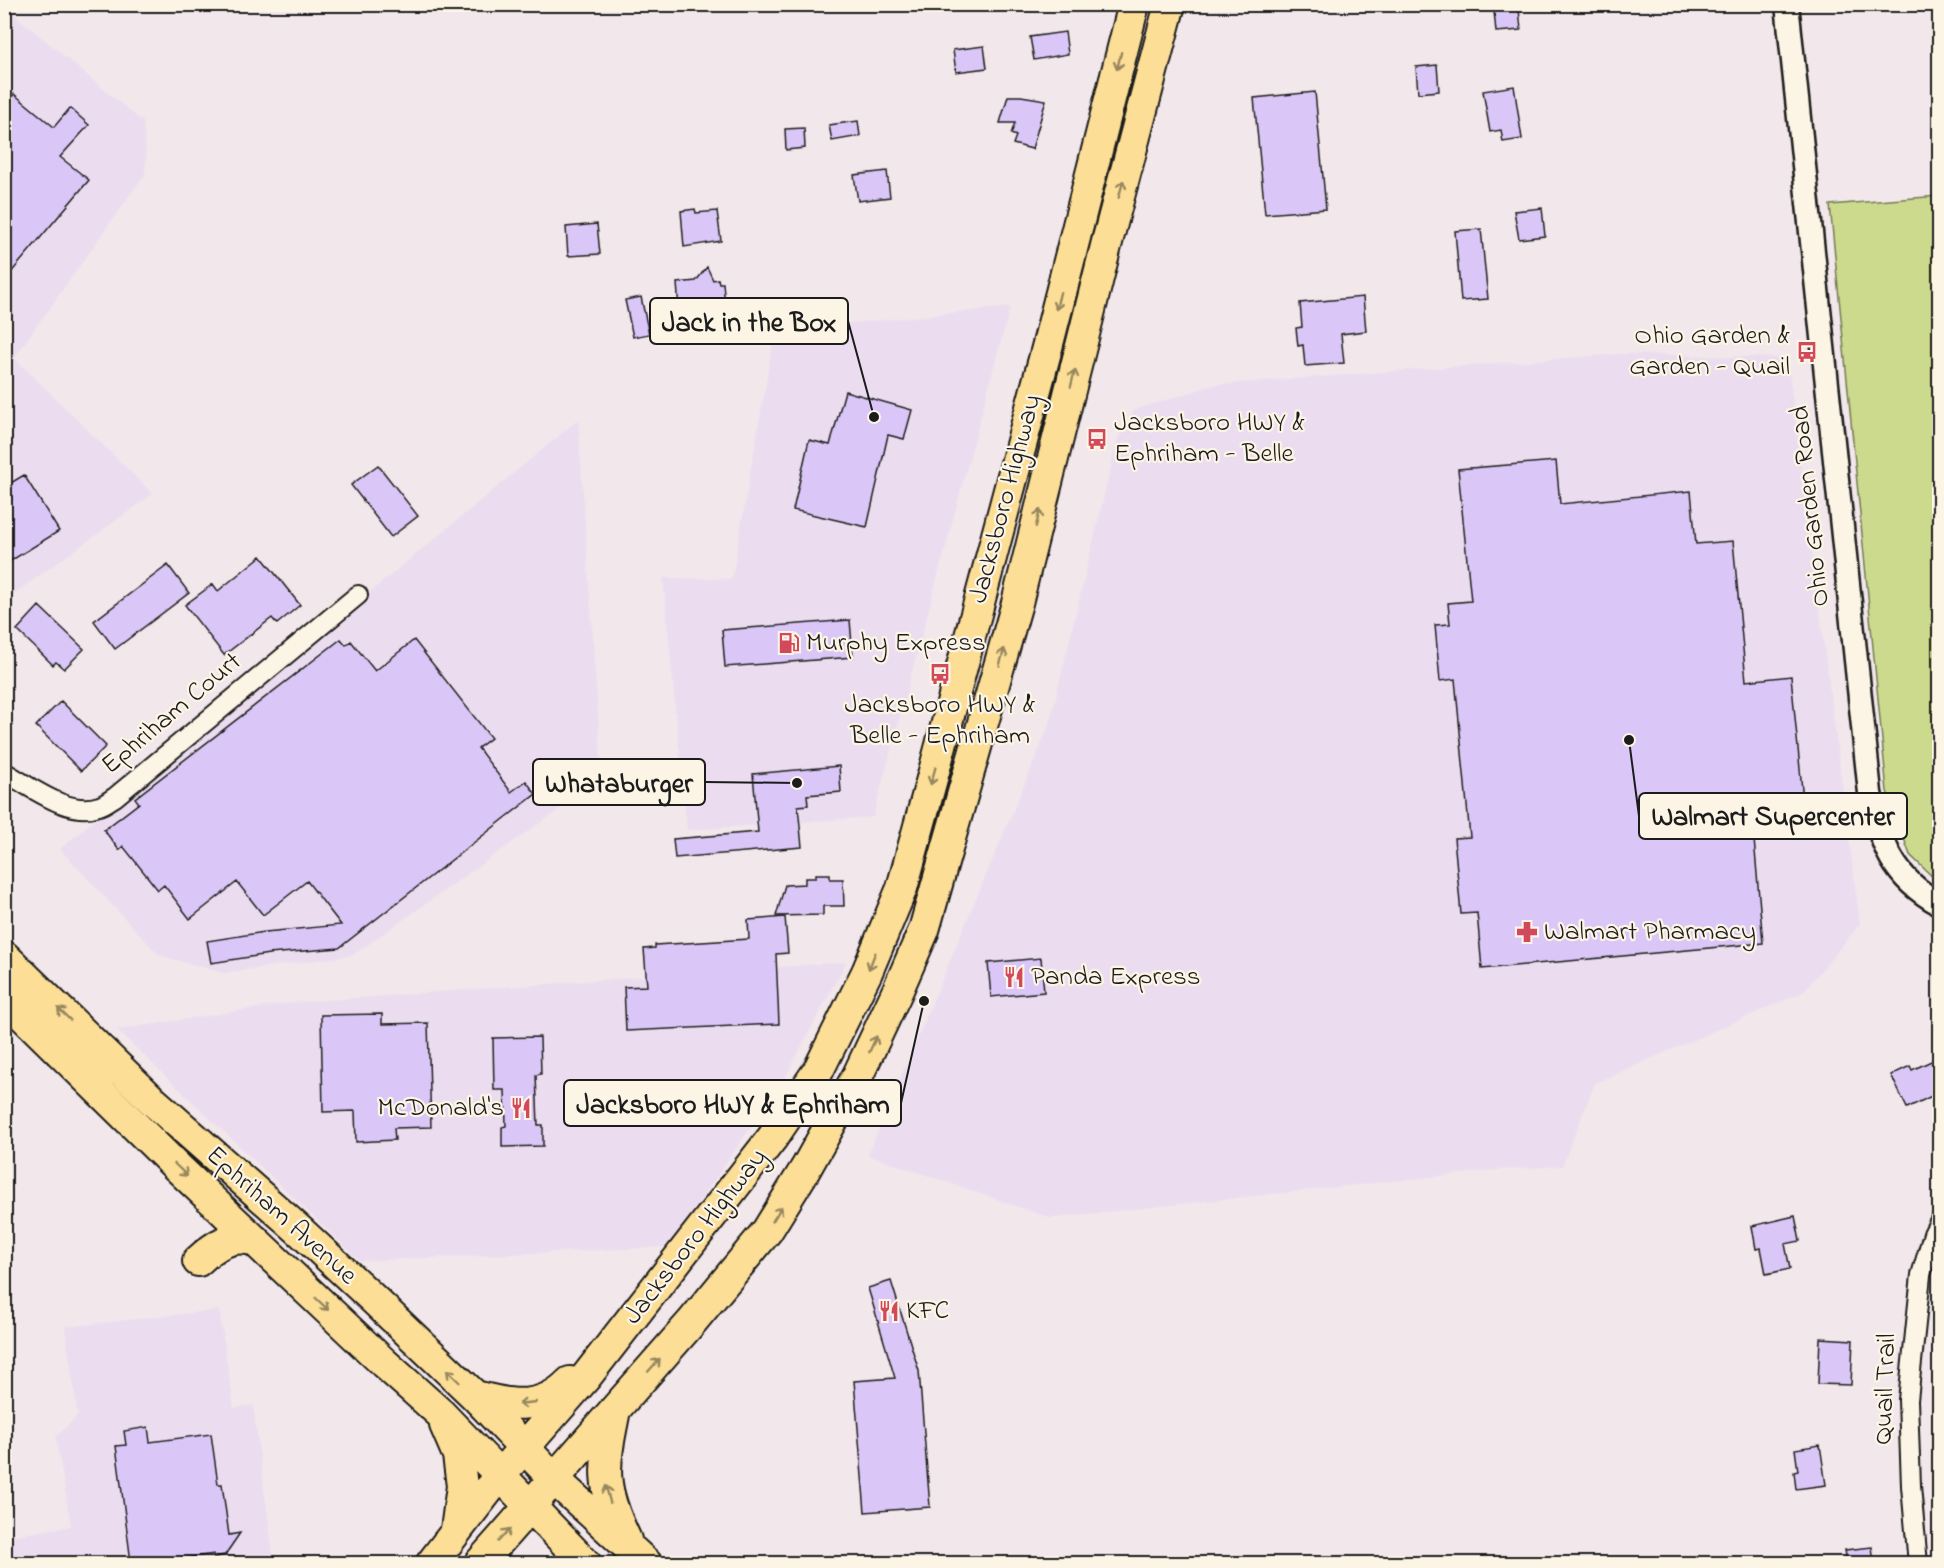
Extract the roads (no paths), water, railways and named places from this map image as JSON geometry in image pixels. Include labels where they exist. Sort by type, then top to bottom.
[{"type":"main road","name":"Jacksboro Highway","points":[[431,1563],[524,1446],[586,1377],[773,1137],[818,1071],[867,972],[902,888],[1048,344],[1134,4]]},
{"type":"main road","name":"Jacksboro Highway","points":[[479,1563],[691,1323],[767,1231],[806,1168],[861,1069],[897,992],[924,930],[947,855],[1024,575],[1106,246],[1170,4]]},
{"type":"main road","points":[[988,565],[1024,575]]},
{"type":"main road","name":"Ephriham Avenue","points":[[4,956],[153,1101],[317,1246],[475,1396],[554,1479],[639,1556]]},
{"type":"main road","points":[[15,1006],[41,1020],[169,1141],[181,1144],[201,1143]]},
{"type":"main road","name":"Ephriham Avenue","points":[[15,1006],[177,1166],[384,1363],[441,1414],[586,1563]]},
{"type":"main road","points":[[773,1137],[806,1168]]},
{"type":"main road","points":[[198,1261],[213,1247],[231,1239],[245,1238],[256,1241]]},
{"type":"main road","points":[[475,1396],[502,1403],[523,1404],[543,1401],[554,1396],[635,1315]]},
{"type":"main road","points":[[615,1409],[606,1455],[607,1492],[615,1515],[639,1556]]},
{"type":"main road","points":[[441,1414],[458,1455],[462,1486],[456,1533]]},
{"type":"street","name":"Ohio Garden Road","points":[[1787,4],[1870,793],[1878,831],[1892,862],[1916,889],[1940,904]]},
{"type":"street","name":"Ephriham Court","points":[[4,772],[65,806],[80,809],[99,806],[115,797],[358,595]]},
{"type":"street","name":"Quail Trail","points":[[1918,1563],[1911,1486],[1908,1400],[1921,1275],[1933,1234],[1940,1220]]},
{"type":"place","name":"Ohio Garden & Garden - Quail","points":[[1807,352]]},
{"type":"place","name":"Jack in the Box","points":[[874,417]]},
{"type":"place","name":"Jacksboro HWY & Ephriham - Belle","points":[[1097,439]]},
{"type":"place","name":"Murphy Express","points":[[789,643]]},
{"type":"place","name":"Jacksboro HWY & Belle - Ephriham","points":[[940,674]]},
{"type":"place","name":"Walmart Supercenter","points":[[1629,740]]},
{"type":"place","name":"Whataburger","points":[[797,783]]},
{"type":"place","name":"Walmart Pharmacy","points":[[1527,932]]},
{"type":"place","name":"Panda Express","points":[[1014,977]]},
{"type":"place","name":"Jacksboro HWY & Ephriham","points":[[924,1001]]},
{"type":"place","name":"McDonald's","points":[[521,1108]]},
{"type":"place","name":"KFC","points":[[889,1311]]}]
